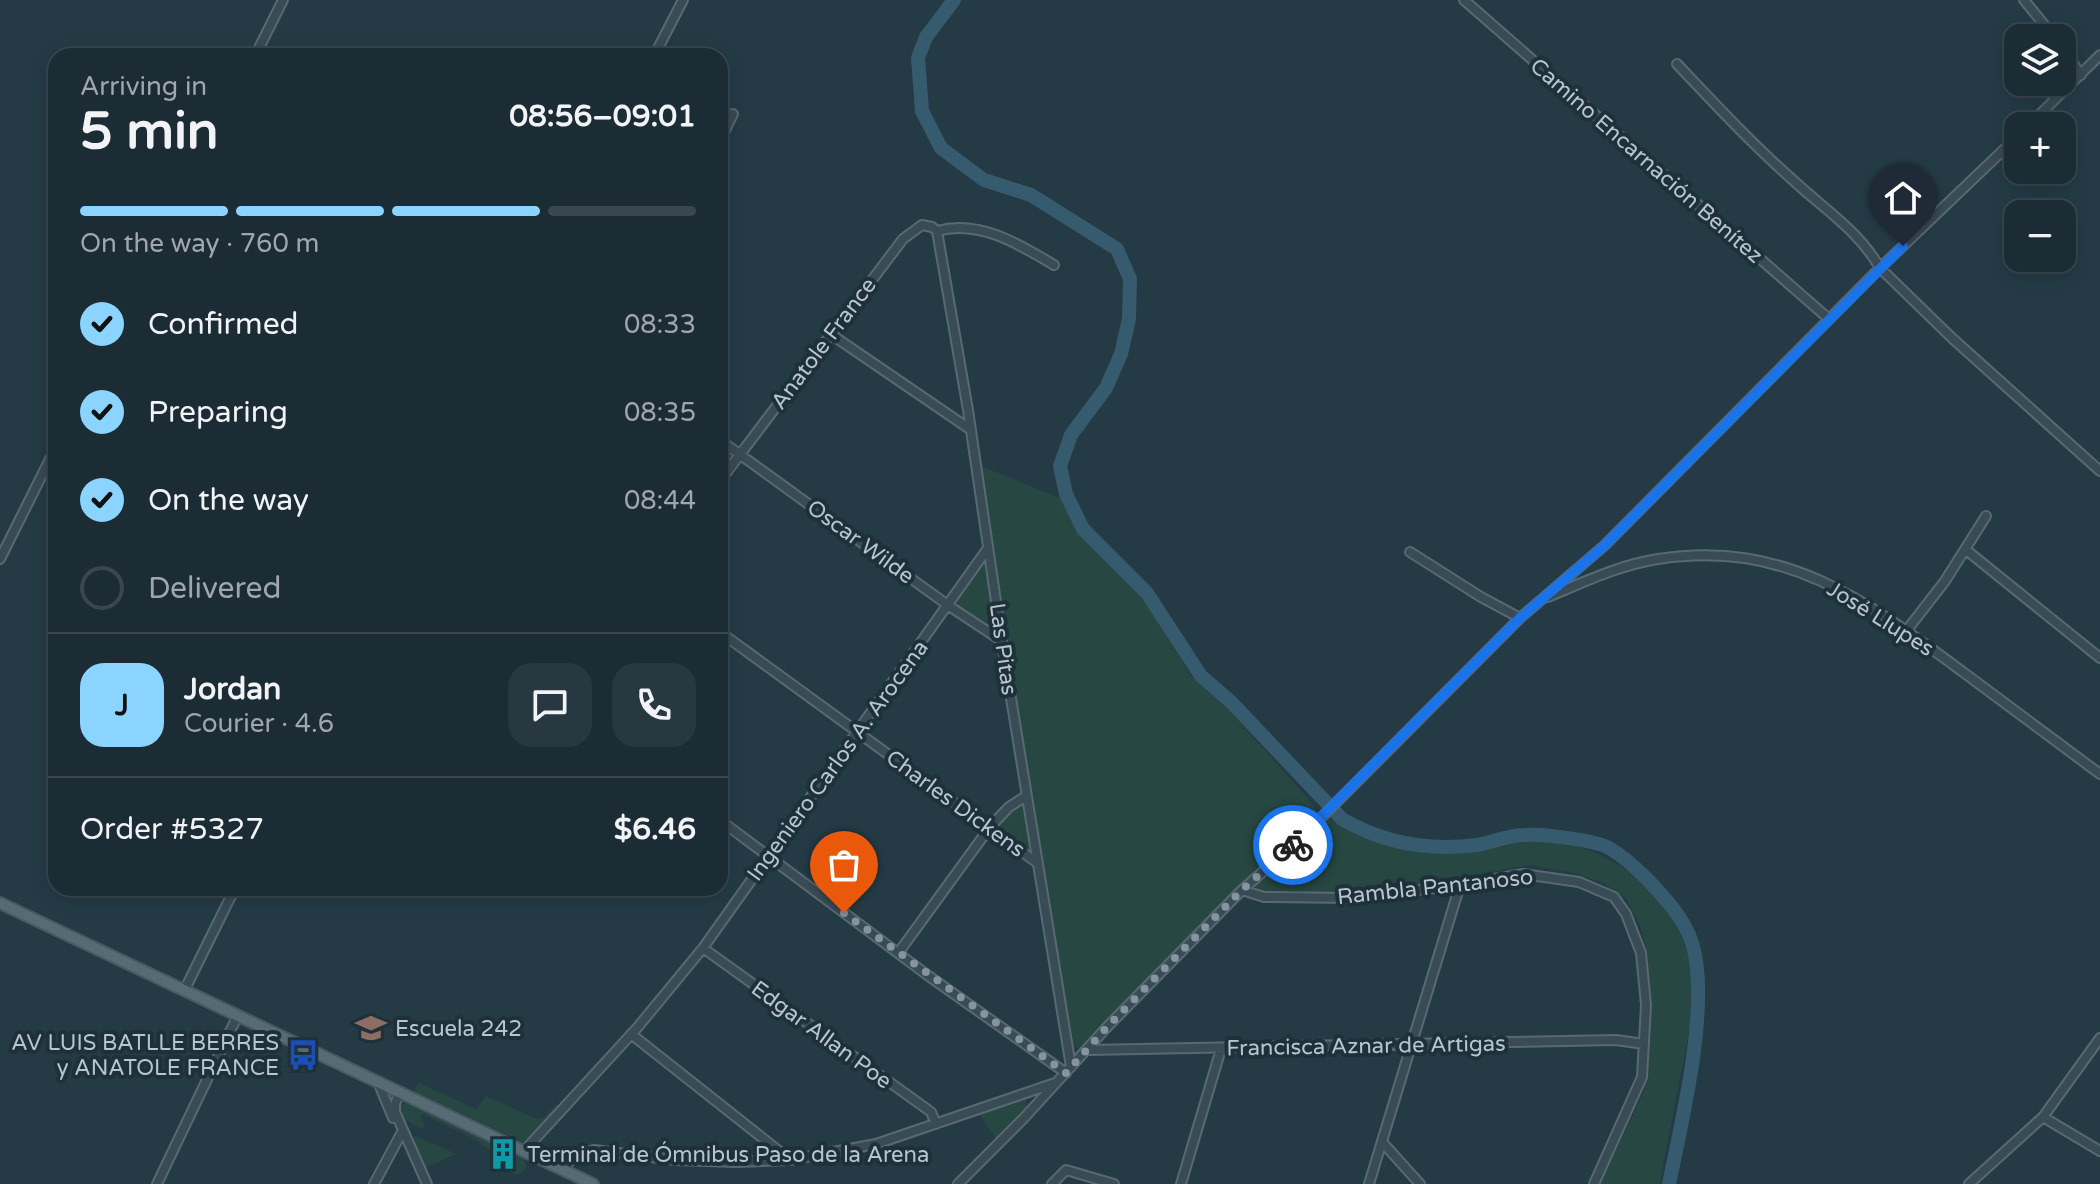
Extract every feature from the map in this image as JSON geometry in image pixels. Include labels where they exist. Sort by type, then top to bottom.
[{"type":"main road","points":[[0,903],[593,1184]]},
{"type":"street","points":[[259,48],[283,0]]},
{"type":"street","points":[[658,48],[683,0]]},
{"type":"street","name":"Camino Encarnación Benítez","points":[[1464,0],[1829,319]]},
{"type":"street","points":[[2024,0],[2044,24]]},
{"type":"street","points":[[2043,112],[2100,55]]},
{"type":"street","points":[[1677,64],[1734,125],[1796,184],[1849,228],[1880,268],[1952,338],[2100,471]]},
{"type":"street","points":[[2076,68],[2081,75]]},
{"type":"street","points":[[728,124],[733,114]]},
{"type":"street","points":[[958,1184],[1242,890],[1323,816],[1520,618],[1605,545],[1880,268],[2004,149]]},
{"type":"street","name":"Anatole France","points":[[728,470],[908,234],[927,225],[937,231]]},
{"type":"street","points":[[937,231],[966,227],[990,233],[1054,265]]},
{"type":"street","name":"Las Pitas","points":[[937,231],[971,430],[1069,1070]]},
{"type":"street","points":[[832,335],[971,430]]},
{"type":"street","name":"Oscar Wilde","points":[[728,445],[1002,641]]},
{"type":"street","points":[[0,559],[48,463]]},
{"type":"street","points":[[1907,630],[1986,516]]},
{"type":"street","name":"Ingeniero Carlos A. Arocena","points":[[524,1151],[631,1034],[703,948],[988,548]]},
{"type":"street","points":[[1965,549],[2100,658]]},
{"type":"street","points":[[1410,552],[1520,618]]},
{"type":"street","name":"José Llupes","points":[[1538,602],[1590,579],[1647,561],[1675,557],[1738,557],[1818,578],[1907,630],[2100,774]]},
{"type":"street","name":"Charles Dickens","points":[[728,638],[1037,862]]},
{"type":"street","points":[[899,952],[990,827],[1009,807],[1026,796]]},
{"type":"street","points":[[728,826],[899,952],[1069,1070]]},
{"type":"street","name":"Rambla Pantanoso","points":[[1242,890],[1264,897],[1352,898],[1538,874],[1579,882],[1614,897],[1626,914],[1641,953],[1646,1005],[1642,1077],[1594,1184]]},
{"type":"street","points":[[1369,1184],[1460,885]]},
{"type":"street","points":[[184,991],[231,896]]},
{"type":"street","name":"Edgar Allan Poe","points":[[703,948],[931,1112],[936,1124]]},
{"type":"street","points":[[157,1184],[237,1017]]},
{"type":"street","points":[[631,1034],[790,1160]]},
{"type":"street","points":[[1969,1184],[2043,1117],[2100,1038]]},
{"type":"street","name":"Francisca Aznar de Artigas","points":[[1087,1050],[1616,1040],[1644,1044]]},
{"type":"street","points":[[1181,1184],[1221,1049]]},
{"type":"street","points":[[378,1082],[395,1124],[402,1132]]},
{"type":"street","points":[[562,1169],[575,1156],[594,1150],[676,1160],[790,1160],[876,1144],[1058,1082]]},
{"type":"street","points":[[400,1092],[395,1112],[427,1184]]},
{"type":"street","points":[[2043,1117],[2100,1151]]},
{"type":"street","points":[[374,1184],[402,1132]]},
{"type":"street","points":[[1383,1143],[1420,1184]]},
{"type":"street","points":[[1052,1184],[1066,1170],[1114,1184]]},
{"type":"green space","points":[[979,465],[1062,499],[1084,532],[1110,556],[1145,599],[1191,676],[1230,711],[1318,813],[1079,1049],[1072,1044]]},
{"type":"green space","points":[[981,563],[988,564],[997,633],[956,606],[956,597]]},
{"type":"green space","points":[[1017,804],[1024,805],[1033,852],[1028,852],[997,829],[997,824]]},
{"type":"green space","points":[[1327,818],[1373,840],[1422,850],[1455,850],[1528,839],[1565,843],[1613,862],[1645,884],[1663,905],[1684,942],[1693,990],[1688,1036],[1660,1184],[1600,1184],[1644,1091],[1648,1066],[1647,955],[1641,928],[1626,898],[1605,884],[1578,874],[1530,865],[1367,893],[1343,895],[1252,891],[1255,884]]},
{"type":"green space","points":[[419,1083],[476,1109],[486,1096],[537,1119],[544,1117],[557,1104],[559,1106],[525,1143],[413,1092]]},
{"type":"green space","points":[[1019,1097],[1026,1098],[1027,1108],[996,1139],[978,1112]]},
{"type":"green space","points":[[404,1104],[524,1159],[526,1169],[517,1175],[498,1166],[493,1151],[423,1114],[425,1127],[422,1129],[403,1119],[398,1111],[399,1106]]},
{"type":"green space","points":[[415,1136],[457,1154],[424,1168],[411,1139]]},
{"type":"waterway","points":[[954,0],[926,37],[918,58],[922,111],[941,148],[984,180],[1031,195],[1117,249],[1130,279],[1129,319],[1121,354],[1106,388],[1071,435],[1060,466],[1066,494],[1083,529],[1147,593],[1201,676],[1231,702],[1342,819],[1374,834],[1424,846],[1459,847],[1525,835],[1592,842],[1624,858],[1662,895],[1688,933],[1698,980],[1691,1069],[1669,1184]]},
{"type":"way so far","points":[[844,913],[1066,1073],[1242,890],[1293,845]]},
{"type":"place","name":"Escuela 242","points":[[371,1028]]},
{"type":"place","name":"AV LUIS BATLLE BERRES y ANATOLE FRANCE","points":[[303,1055]]},
{"type":"place","name":"Terminal de Ómnibus Paso de la Arena","points":[[503,1154]]},
{"type":"route","points":[[1293,845],[1520,618],[1605,545],[1903,246]]}]
